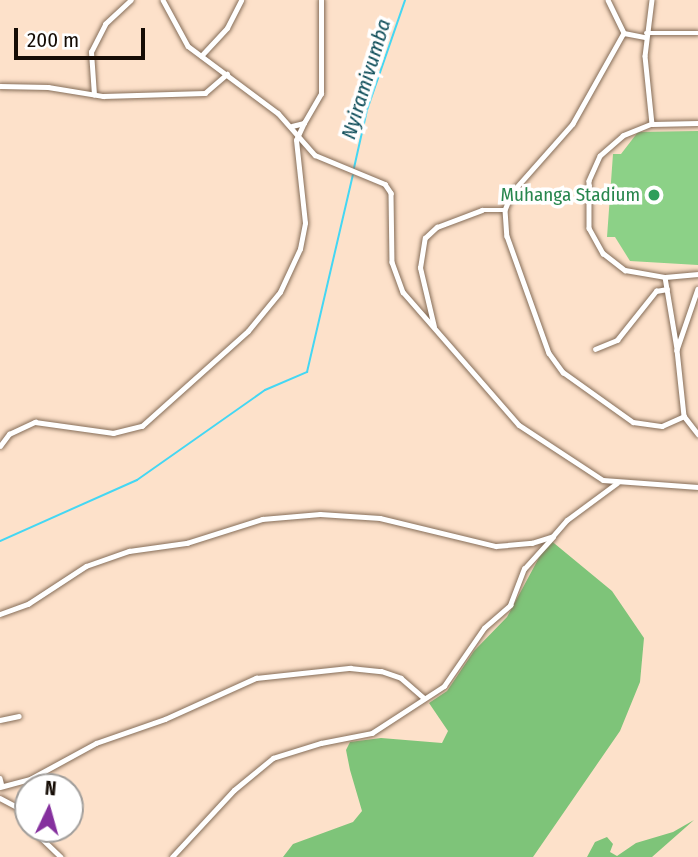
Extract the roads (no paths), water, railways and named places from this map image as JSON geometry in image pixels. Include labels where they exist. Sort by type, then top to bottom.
[{"type":"street","points":[[94,95],[91,52],[105,24],[131,0]]},
{"type":"street","points":[[163,0],[174,29],[201,56],[292,126],[321,159],[374,176],[388,187],[395,274],[406,297],[519,425],[592,475],[617,482],[698,487]]},
{"type":"street","points":[[201,56],[227,28],[241,0]]},
{"type":"street","points":[[0,446],[9,434],[35,422],[113,433],[142,426],[248,331],[280,292],[300,249],[305,223],[296,144],[322,89],[321,0]]},
{"type":"street","points":[[608,0],[624,33]]},
{"type":"street","points":[[652,0],[646,35],[652,124]]},
{"type":"street","points":[[624,33],[698,33]]},
{"type":"street","points":[[624,33],[578,117],[522,179],[505,210],[510,249],[549,353],[559,368],[633,422],[662,426],[684,416]]},
{"type":"street","points":[[0,86],[48,87],[94,95],[205,93],[227,74]]},
{"type":"street","points":[[292,126],[304,123]]},
{"type":"street","points":[[698,123],[652,124],[623,136],[600,156],[589,181],[587,220],[592,238],[616,265],[665,277],[698,274]]},
{"type":"street","points":[[434,327],[420,268],[425,238],[437,227],[482,210],[505,210]]},
{"type":"street","points":[[665,277],[684,416],[698,434]]},
{"type":"street","points":[[594,349],[617,340],[656,291],[667,289]]},
{"type":"street","points":[[677,350],[698,289]]},
{"type":"street","points":[[173,857],[225,799],[273,758],[321,743],[372,733],[444,686],[484,628],[510,605],[524,569],[567,520],[617,482]]},
{"type":"street","points":[[0,614],[28,604],[86,566],[129,551],[187,543],[262,519],[320,514],[380,518],[449,537],[509,547],[553,536]]},
{"type":"street","points":[[0,778],[1,786],[34,777],[96,743],[165,719],[257,678],[350,668],[381,671],[401,678],[424,698]]},
{"type":"street","points":[[0,720],[19,716]]},
{"type":"street","points":[[46,843],[61,857]]},
{"type":"waterway","name":"Nyiramivumba","points":[[354,168],[367,110],[405,0]]},
{"type":"waterway","points":[[0,541],[137,480],[265,390],[307,372],[353,175]]},
{"type":"place","name":"Muhanga Stadium","points":[[654,195]]}]
